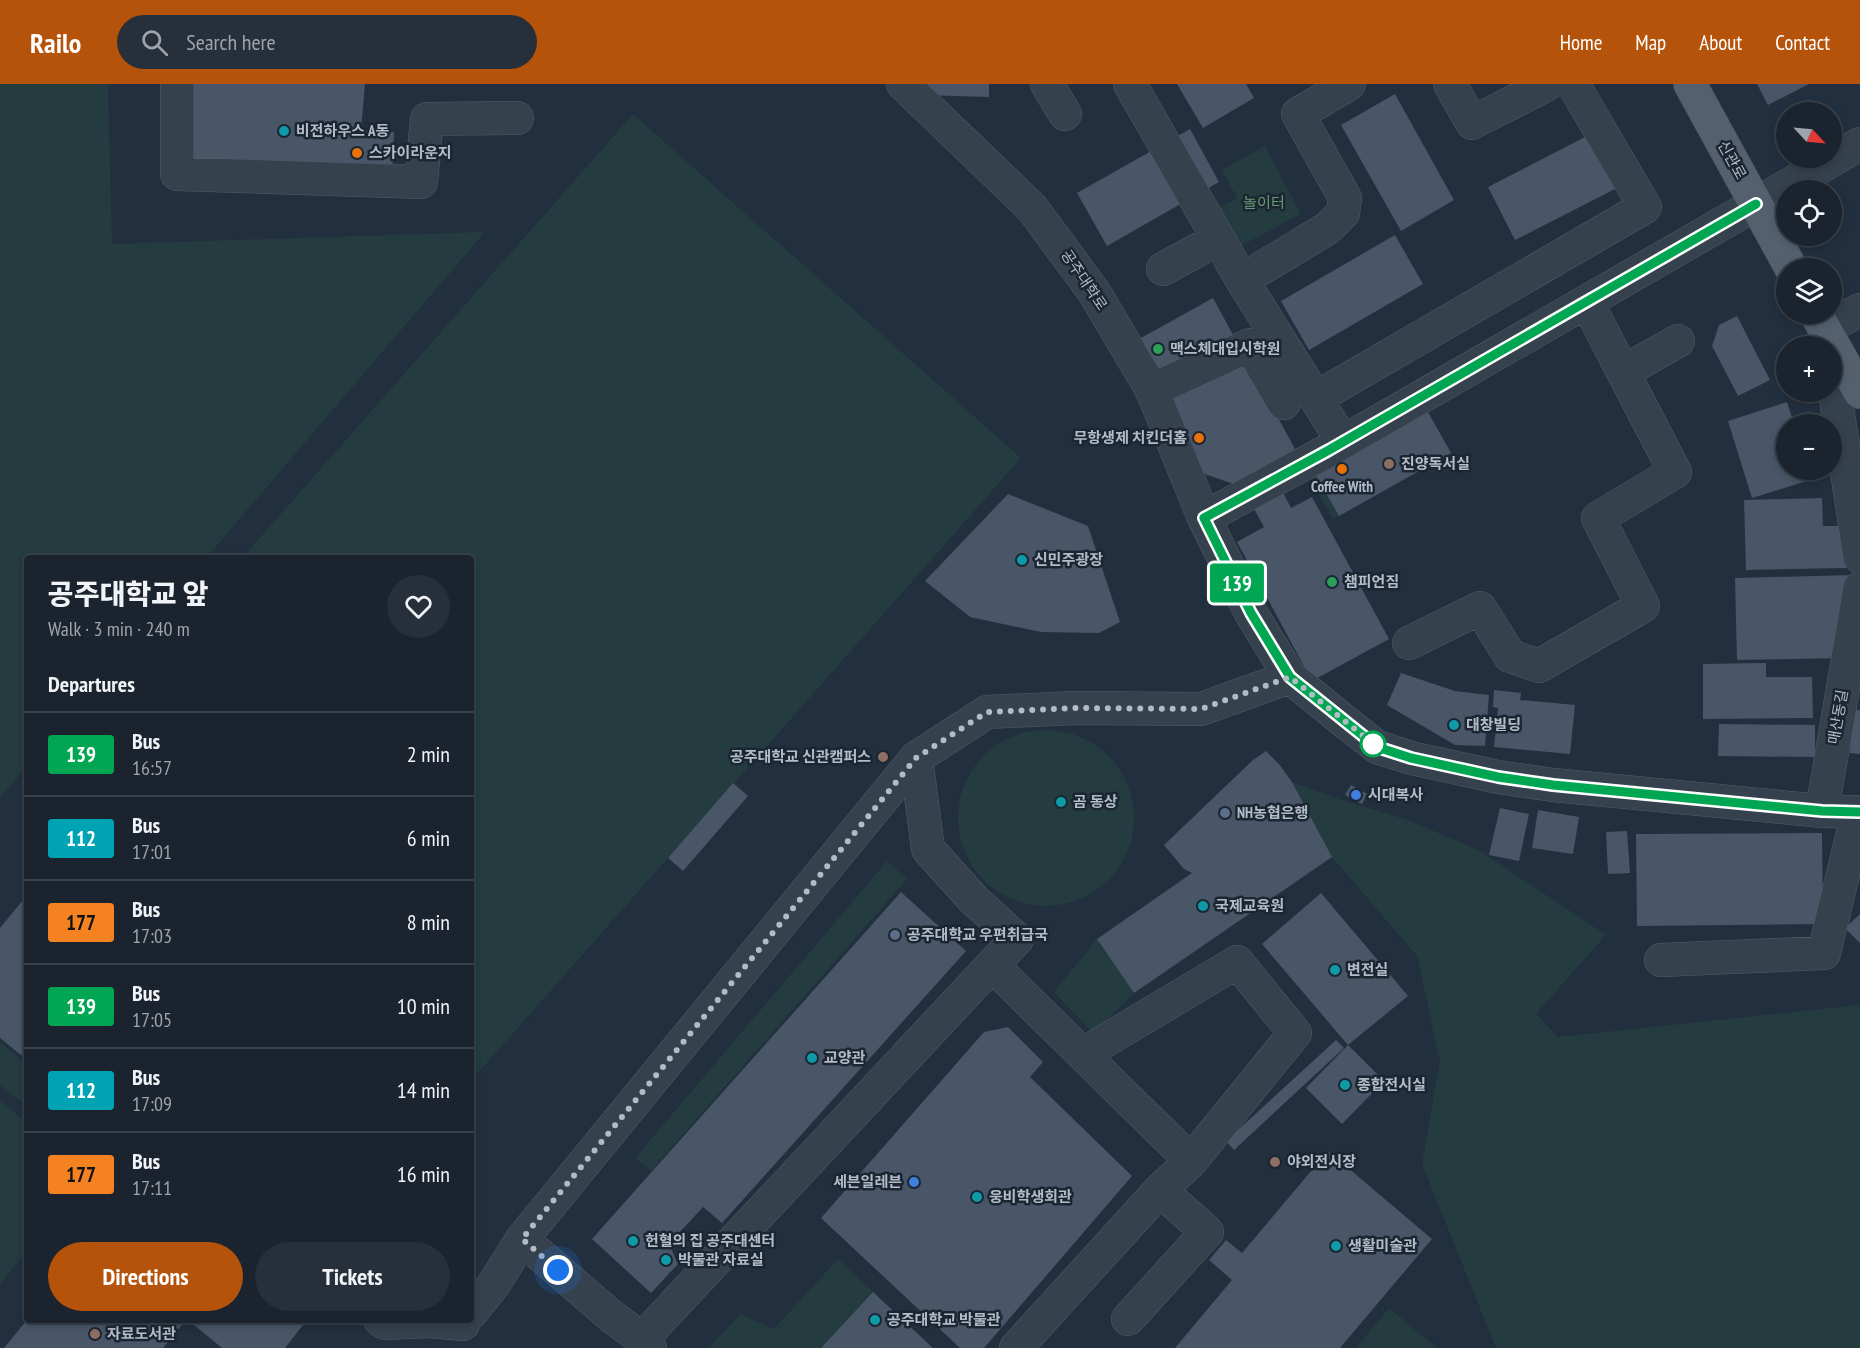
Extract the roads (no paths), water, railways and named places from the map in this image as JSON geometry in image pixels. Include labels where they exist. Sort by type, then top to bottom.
[{"type":"main road","name":"신관로","points":[[1689,84],[1786,258]]},
{"type":"main road","points":[[1822,330],[1860,393]]},
{"type":"street","points":[[177,84],[177,174],[421,182],[427,119],[517,118]]},
{"type":"street","name":"공주대학로","points":[[903,84],[1032,208],[1094,292],[1152,390],[1204,518],[1251,613],[1290,677],[1377,747],[1411,758],[1498,777],[1553,785],[1822,811],[1859,812]]},
{"type":"street","points":[[1047,84],[1065,114]]},
{"type":"street","points":[[1130,84],[1242,280],[1343,442]]},
{"type":"street","points":[[1242,280],[1329,228],[1343,213],[1345,198],[1300,99],[1349,84]]},
{"type":"street","points":[[1450,84],[1472,123],[1548,84]]},
{"type":"street","points":[[1316,398],[1645,207],[1574,84]]},
{"type":"street","points":[[1204,518],[1343,442],[1860,144]]},
{"type":"street","points":[[1163,269],[1218,239]]},
{"type":"street","points":[[1409,643],[1480,608],[1510,656],[1539,666],[1643,606],[1598,518],[1675,472],[1587,302]]},
{"type":"street","points":[[1822,330],[1860,310]]},
{"type":"street","points":[[1152,390],[1244,334],[1284,403]]},
{"type":"street","points":[[1623,372],[1678,341]]},
{"type":"street","points":[[1836,402],[1860,556]]},
{"type":"street","name":"매산동길","points":[[1822,811],[1860,588]]},
{"type":"street","points":[[474,1311],[522,1239],[916,758],[987,712],[1075,708],[1201,709],[1290,677]]},
{"type":"street","points":[[522,1239],[611,1317],[646,1343],[1017,939],[974,900],[928,849],[916,758]]},
{"type":"street","points":[[1661,960],[1824,953],[1859,812]]},
{"type":"street","points":[[1016,1348],[1160,1190],[1191,1161],[1295,1033],[1237,962],[1083,1054]]},
{"type":"street","points":[[992,965],[1191,1161]]},
{"type":"street","points":[[1128,1319],[1207,1232],[1160,1190]]},
{"type":"street","points":[[443,1323],[463,1326]]},
{"type":"place","name":"비전하우스 A동","points":[[284,131]]},
{"type":"place","name":"스카이라운지","points":[[357,153]]},
{"type":"place","name":"맥스체대입시학원","points":[[1158,349]]},
{"type":"place","name":"무항생제 치킨더홈","points":[[1199,438]]},
{"type":"place","name":"진양독서실","points":[[1389,464]]},
{"type":"place","name":"Coffee With","points":[[1342,469]]},
{"type":"place","name":"신민주광장","points":[[1022,560]]},
{"type":"place","name":"챔피언짐","points":[[1332,582]]},
{"type":"place","name":"대창빌딩","points":[[1454,725]]},
{"type":"place","name":"공주대학교 신관캠퍼스","points":[[883,757]]},
{"type":"place","name":"시대복사","points":[[1356,795]]},
{"type":"place","name":"곰 동상","points":[[1061,802]]},
{"type":"place","name":"NH농협은행","points":[[1225,813]]},
{"type":"place","name":"국제교육원","points":[[1203,906]]},
{"type":"place","name":"공주대학교 우편취급국","points":[[895,935]]},
{"type":"place","name":"변전실","points":[[1335,970]]},
{"type":"place","name":"교양관","points":[[812,1058]]},
{"type":"place","name":"종합전시실","points":[[1345,1085]]},
{"type":"place","name":"야외전시장","points":[[1275,1162]]},
{"type":"place","name":"세븐일레븐","points":[[914,1182]]},
{"type":"place","name":"웅비학생회관","points":[[977,1197]]},
{"type":"place","name":"헌혈의 집 공주대센터","points":[[633,1241]]},
{"type":"place","name":"생활미술관","points":[[1336,1246]]},
{"type":"place","name":"박물관 자료실","points":[[666,1260]]},
{"type":"place","name":"공주대학교 박물관","points":[[875,1320]]},
{"type":"place","name":"자료도서관","points":[[95,1334]]},
{"type":"park label","name":"놀이터","points":[[1264,203]]}]
